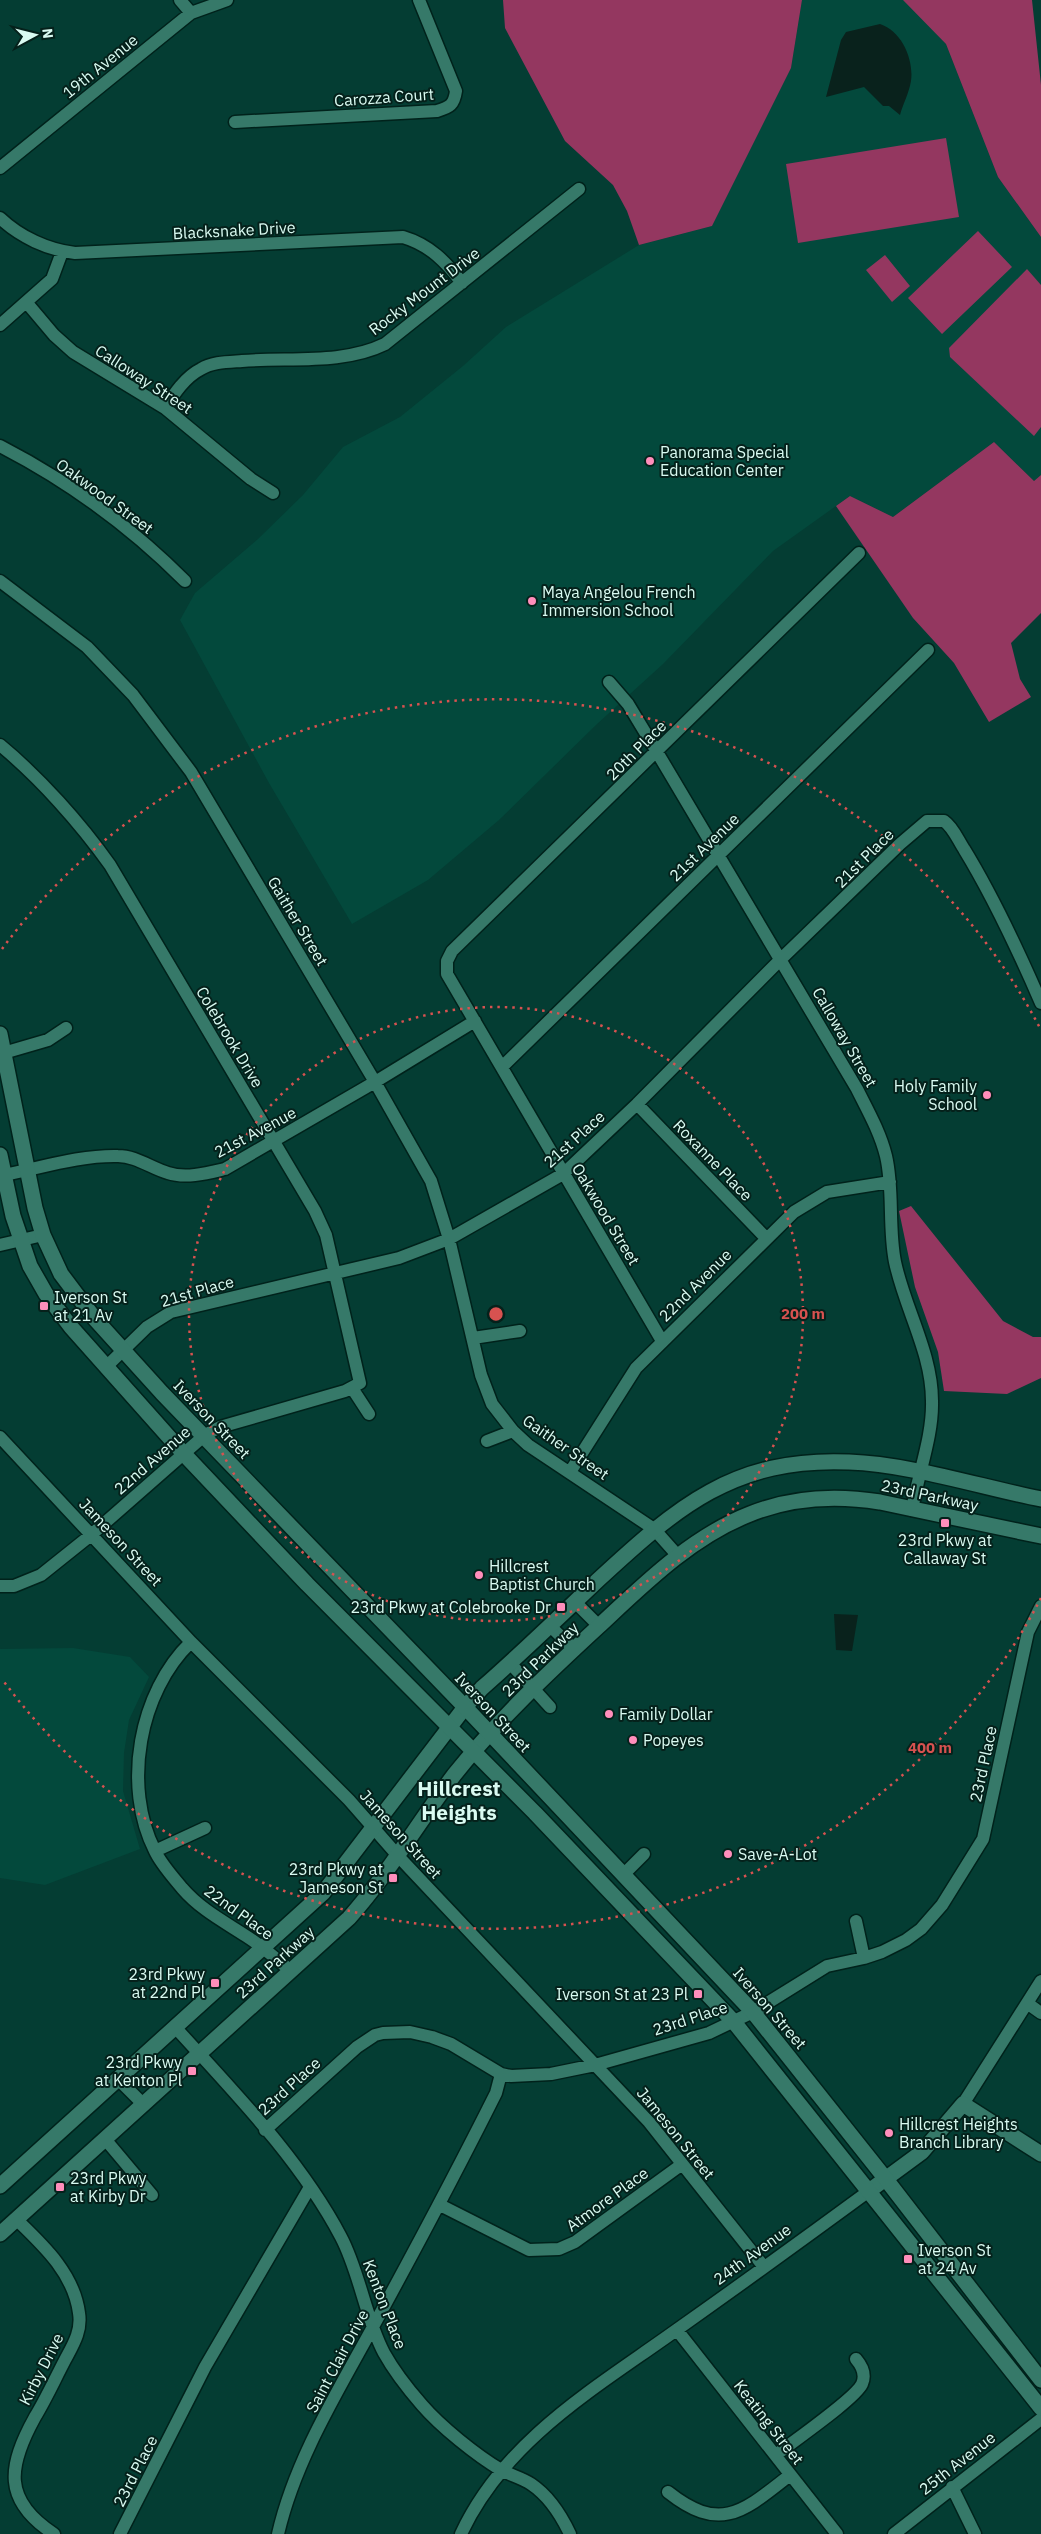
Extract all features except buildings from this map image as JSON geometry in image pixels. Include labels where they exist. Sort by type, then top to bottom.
[{"type":"main road","name":"Iverson Street","points":[[0,1034],[2,1053],[43,1235],[61,1274],[81,1302],[123,1351],[465,1707],[753,2012],[885,2178],[1041,2380]]},
{"type":"main road","points":[[0,1155],[21,1242],[46,1294],[70,1327],[184,1454],[307,1584],[542,1820],[734,2022],[1041,2408]]},
{"type":"main road","name":"23rd Parkway","points":[[0,2186],[333,1883],[465,1707],[654,1529],[709,1492],[766,1469],[823,1461],[919,1473],[1041,1499]]},
{"type":"main road","name":"23rd Parkway","points":[[0,2234],[349,1918],[398,1857],[428,1811],[489,1734],[574,1649],[678,1556],[748,1514],[784,1503],[838,1498],[865,1500],[1041,1536]]},
{"type":"main road","points":[[963,2104],[1041,2154]]},
{"type":"main road","name":"24th Avenue","points":[[869,2191],[922,2152],[963,2104]]},
{"type":"street","points":[[180,0],[191,13]]},
{"type":"street","name":"19th Avenue","points":[[0,168],[191,13],[227,0]]},
{"type":"street","name":"Carozza Court","points":[[235,122],[437,111],[449,108],[454,101],[456,91],[419,0]]},
{"type":"street","name":"Rocky Mount Drive","points":[[165,408],[197,371],[208,366],[258,360],[353,356],[376,349],[394,339],[579,189]]},
{"type":"street","name":"Blacksnake Drive","points":[[0,218],[29,238],[62,252],[100,254],[404,238],[423,245],[437,254],[462,283]]},
{"type":"street","points":[[0,325],[52,278],[62,252]]},
{"type":"street","name":"Calloway Street","points":[[26,303],[54,335],[73,352],[165,408],[251,479],[273,493]]},
{"type":"street","name":"Oakwood Street","points":[[0,446],[78,492],[113,517],[159,555],[185,581]]},
{"type":"street","name":"20th Place","points":[[448,974],[447,961],[452,951],[859,553]]},
{"type":"street","name":"Gaither Street","points":[[0,581],[87,648],[133,695],[191,772],[375,1082],[431,1181],[449,1239],[486,1392],[500,1417],[528,1445],[654,1529],[678,1556]]},
{"type":"street","name":"21st Avenue","points":[[502,1067],[928,650]]},
{"type":"street","name":"Calloway Street","points":[[609,682],[628,704],[719,855],[857,1089],[877,1129],[886,1156],[890,1182],[895,1262],[930,1380],[932,1422],[912,1510]]},
{"type":"street","name":"Colebrook Drive","points":[[0,745],[61,806],[94,843],[110,865],[315,1211],[326,1235],[336,1273],[356,1386]]},
{"type":"street","name":"21st Place","points":[[107,1366],[147,1327],[171,1312],[398,1258],[449,1239],[563,1174],[637,1104],[781,959],[923,823],[932,820],[944,821],[956,836],[983,880],[1009,931],[1041,1003]]},
{"type":"street","name":"Oakwood Street","points":[[448,974],[662,1341]]},
{"type":"street","name":"21st Avenue","points":[[4,1175],[96,1158],[118,1156],[135,1159],[179,1176],[229,1167],[476,1021]]},
{"type":"street","points":[[2,1053],[48,1040],[66,1028]]},
{"type":"street","name":"Roxanne Place","points":[[637,1104],[766,1238]]},
{"type":"street","name":"22nd Avenue","points":[[570,1472],[624,1384],[662,1341],[794,1212],[827,1192],[890,1182]]},
{"type":"street","points":[[0,1246],[43,1235]]},
{"type":"street","points":[[473,1338],[520,1330]]},
{"type":"street","points":[[356,1386],[369,1414]]},
{"type":"street","name":"22nd Avenue","points":[[0,1586],[14,1586],[41,1575],[91,1535],[205,1435],[220,1426],[356,1386]]},
{"type":"street","points":[[487,1441],[513,1432]]},
{"type":"street","name":"Jameson Street","points":[[0,1437],[191,1642],[374,1828],[398,1857],[649,2122],[681,2165],[764,2267]]},
{"type":"street","points":[[575,1602],[599,1626]]},
{"type":"street","name":"23rd Place","points":[[265,2130],[357,2047],[375,2035],[405,2032],[432,2036],[451,2044],[502,2074],[538,2076],[595,2065],[709,2032],[753,2012],[826,1966],[864,1958],[906,1940],[921,1929],[942,1905],[983,1839],[1028,1632],[1041,1606]]},
{"type":"street","points":[[550,1626],[574,1649]]},
{"type":"street","name":"22nd Place","points":[[191,1642],[175,1657],[148,1711],[138,1766],[142,1812],[155,1851],[182,1888],[197,1903],[263,1948],[290,1971]]},
{"type":"street","points":[[510,1663],[550,1707]]},
{"type":"street","points":[[155,1851],[205,1828]]},
{"type":"street","points":[[623,1875],[644,1854]]},
{"type":"street","points":[[856,1921],[864,1958]]},
{"type":"street","name":"24th Avenue","points":[[963,2104],[1041,1981]]},
{"type":"street","points":[[1027,2004],[1041,2013]]},
{"type":"street","name":"Kenton Place","points":[[175,2027],[265,2130],[310,2187],[342,2238],[360,2282],[373,2326],[384,2353],[422,2405],[440,2424],[500,2470],[531,2484],[541,2492],[564,2521],[570,2534]]},
{"type":"street","name":"Saint Clair Drive","points":[[278,2534],[288,2498],[301,2465],[373,2326],[440,2205],[496,2093],[502,2074]]},
{"type":"street","points":[[118,2079],[143,2104]]},
{"type":"street","points":[[105,2139],[152,2194]]},
{"type":"street","name":"Atmore Place","points":[[440,2205],[529,2250],[547,2252],[559,2250],[575,2242],[681,2165]]},
{"type":"street","name":"23rd Place","points":[[120,2534],[205,2367],[310,2187]]},
{"type":"street","name":"24th Avenue","points":[[461,2534],[480,2497],[500,2470],[528,2440],[560,2414],[869,2191]]},
{"type":"street","name":"Kirby Drive","points":[[17,2220],[36,2239],[67,2276],[73,2288],[80,2315],[76,2338],[27,2431],[14,2463],[14,2478],[18,2497],[34,2520],[54,2534]]},
{"type":"street","name":"Keating Street","points":[[677,2330],[837,2534]]},
{"type":"street","points":[[776,2455],[825,2418],[861,2386],[863,2373],[856,2359]]},
{"type":"street","name":"25th Avenue","points":[[894,2534],[1041,2419]]},
{"type":"street","points":[[668,2492],[694,2511],[719,2516],[743,2510],[790,2476]]},
{"type":"street","points":[[952,2487],[975,2534]]},
{"type":"shaded area","points":[[503,0],[802,0],[791,68],[712,226],[639,245],[627,211],[613,185],[565,141],[505,28]]},
{"type":"shaded area","name":"Panorama Special Education Center","points":[[802,0],[906,0],[946,44],[998,177],[1041,237],[1041,475],[1034,481],[994,442],[893,517],[850,496],[773,551],[663,664],[597,724],[499,820],[428,880],[352,924],[269,783],[180,620],[195,593],[258,539],[303,495],[343,447],[400,417],[463,366],[506,327],[639,245],[712,226],[791,68]]},
{"type":"shaded area","points":[[903,0],[1032,0],[1041,85],[1041,237],[998,177],[946,44]]},
{"type":"shaded area","points":[[946,138],[959,217],[798,243],[786,164]]},
{"type":"shaded area","points":[[978,231],[1012,267],[942,334],[908,298]]},
{"type":"shaded area","points":[[885,255],[910,286],[892,302],[866,270]]},
{"type":"shaded area","points":[[1027,269],[1041,285],[1041,427],[1034,436],[950,357],[949,348]]},
{"type":"shaded area","points":[[994,442],[1034,481],[1041,475],[1041,613],[1011,643],[1020,679],[1031,697],[989,722],[954,663],[913,618],[836,506],[850,496],[893,517]]},
{"type":"shaded area","points":[[911,1206],[1003,1321],[1033,1337],[1041,1337],[1041,1378],[1007,1394],[944,1391],[938,1352],[915,1287],[899,1211]]},
{"type":"shaded area","points":[[73,1648],[130,1657],[149,1677],[129,1720],[124,1753],[123,1791],[140,1849],[45,1885],[0,1878],[0,1649]]},
{"type":"water","points":[[880,24],[895,33],[905,47],[911,64],[911,81],[900,115],[889,106],[883,106],[864,87],[826,97],[841,40],[846,32]]},
{"type":"water","points":[[834,1614],[858,1615],[852,1651],[836,1650]]},
{"type":"place","name":"Panorama Special Education Center","points":[[650,461]]},
{"type":"place","name":"Maya Angelou French Immersion School","points":[[532,601]]},
{"type":"place","name":"Holy Family School","points":[[987,1095]]},
{"type":"place","name":"Iverson St at 21 Av","points":[[44,1306]]},
{"type":"place","name":"23rd Pkwy at Callaway St","points":[[945,1523]]},
{"type":"place","name":"Hillcrest Baptist Church","points":[[479,1575]]},
{"type":"place","name":"23rd Pkwy at Colebrooke Dr","points":[[561,1607]]},
{"type":"place","name":"Family Dollar","points":[[609,1714]]},
{"type":"place","name":"Popeyes","points":[[633,1740]]},
{"type":"place","name":"Save-A-Lot","points":[[728,1854]]},
{"type":"place","name":"23rd Pkwy at Jameson St","points":[[393,1878]]},
{"type":"place","name":"23rd Pkwy at 22nd Pl","points":[[215,1983]]},
{"type":"place","name":"Iverson St at 23 Pl","points":[[698,1994]]},
{"type":"place","name":"23rd Pkwy at Kenton Pl","points":[[192,2071]]},
{"type":"place","name":"Hillcrest Heights Branch Library","points":[[889,2133]]},
{"type":"place","name":"23rd Pkwy at Kirby Dr","points":[[60,2187]]},
{"type":"place","name":"Iverson St at 24 Av","points":[[908,2259]]},
{"type":"district","name":"Hillcrest Heights","points":[[459,1801]]}]
